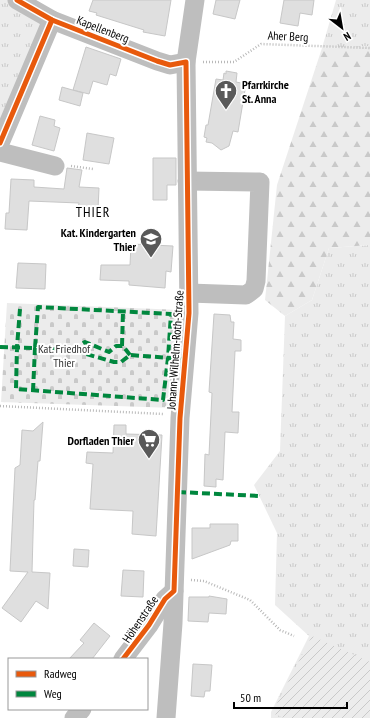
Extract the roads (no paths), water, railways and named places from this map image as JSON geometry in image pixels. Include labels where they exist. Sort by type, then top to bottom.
[{"type":"street","name":"Kapellenberg","points":[[17,0],[52,20],[157,61],[170,65],[186,62]]},
{"type":"street","name":"Johann-Wilhelm-Roth-Straße","points":[[166,718],[174,586],[180,415],[189,312],[186,62],[195,0]]},
{"type":"street","points":[[0,143],[52,20]]},
{"type":"street","points":[[0,152],[55,166]]},
{"type":"street","points":[[187,181],[260,182],[256,281],[254,289],[246,295],[189,293]]},
{"type":"street","name":"Höhenstraße","points":[[124,658],[149,625],[174,586]]},
{"type":"street","points":[[74,718],[81,710]]},
{"type":"place","name":"Pfarrkirche St. Anna","points":[[226,110]]},
{"type":"place","name":"Kat. Kindergarten Thier","points":[[151,258]]},
{"type":"place","name":"Dorfladen Thier","points":[[149,460]]},
{"type":"district","name":"THIER","points":[[93,212]]},
{"type":"park label","name":"Kat. Friedhof Thier","points":[[64,355]]}]
